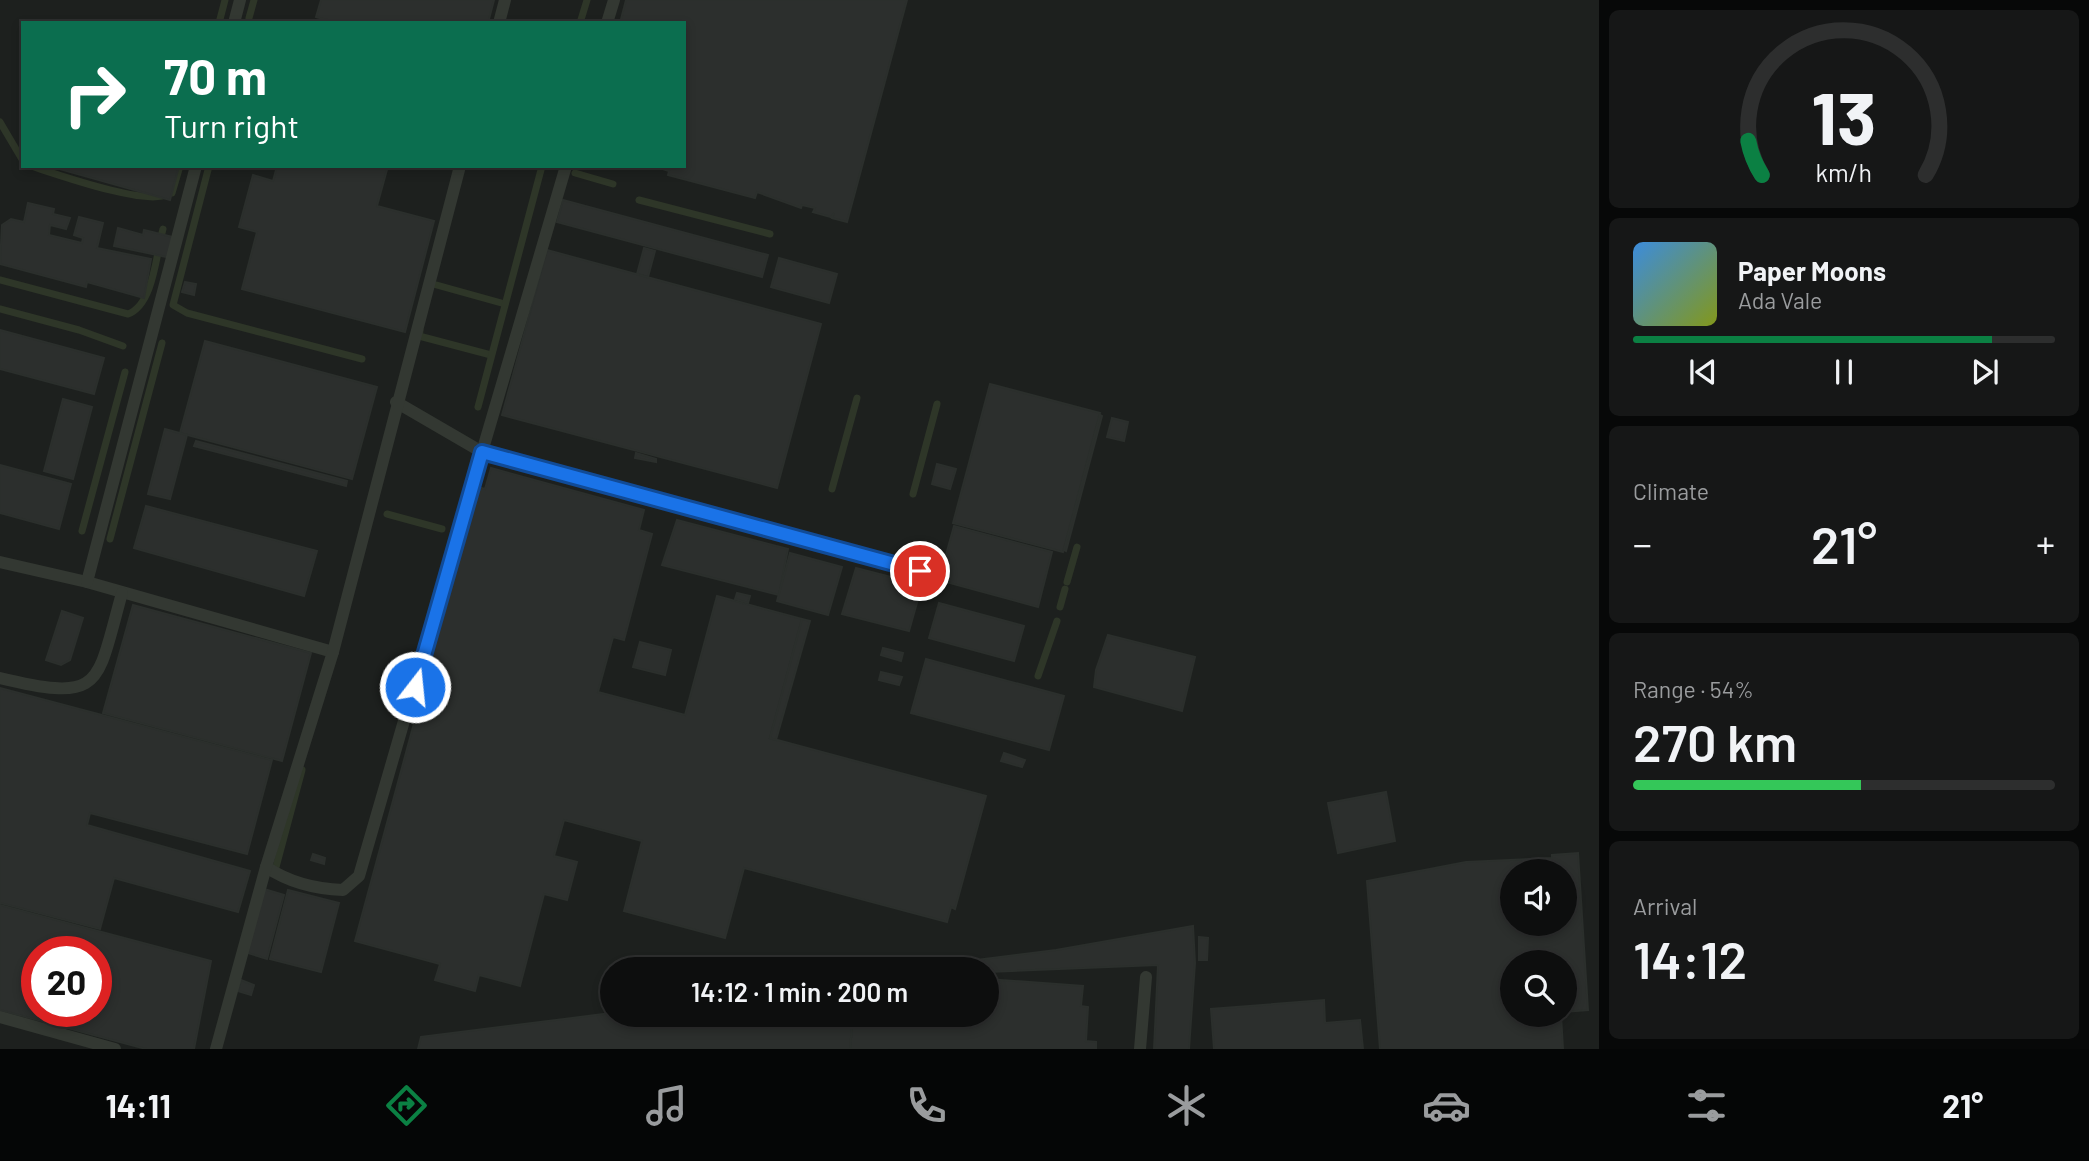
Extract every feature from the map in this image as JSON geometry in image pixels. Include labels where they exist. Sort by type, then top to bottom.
[{"type":"lane","points":[[235,21],[240,0]]},
{"type":"lane","points":[[500,21],[505,0]]},
{"type":"lane","points":[[608,21],[614,0]]},
{"type":"lane","points":[[87,582],[195,168]]},
{"type":"lane","points":[[216,1049],[266,867],[333,652],[396,402],[459,168]]},
{"type":"lane","points":[[266,867],[279,876],[315,889],[343,890],[359,876],[565,168]]},
{"type":"lane","points":[[396,402],[482,452],[920,571]]},
{"type":"lane","points":[[0,562],[87,582],[333,652]]},
{"type":"lane","points":[[0,678],[50,690],[75,689],[91,682],[101,667],[122,593]]},
{"type":"lane","points":[[1140,1049],[1146,977]]},
{"type":"lane","points":[[0,1017],[115,1049]]},
{"type":"shaded area","points":[[0,0],[1599,0],[1599,1049],[0,1049]]},
{"type":"building","points":[[321,0],[494,0],[489,21],[331,21],[316,17]]},
{"type":"building","points":[[626,0],[907,0],[847,222],[832,218],[834,213],[831,217],[813,212],[815,208],[802,205],[801,208],[757,192],[755,198],[668,175],[669,171],[659,168],[686,168],[686,21],[621,21]]},
{"type":"building","points":[[56,168],[178,168],[170,200]]},
{"type":"building","points":[[276,168],[387,168],[377,206],[434,221],[405,332],[242,289],[257,232],[239,227],[253,175],[273,181]]},
{"type":"building","points":[[563,200],[768,255],[762,277],[557,222]]},
{"type":"building","points":[[28,203],[54,209],[53,214],[70,218],[66,229],[50,225],[49,235],[82,243],[83,238],[74,235],[79,217],[103,223],[97,248],[151,259],[144,298],[87,282],[86,287],[0,264],[2,225],[11,219],[24,222]]},
{"type":"building","points":[[118,228],[143,235],[144,230],[181,239],[176,259],[114,246]]},
{"type":"building","points":[[644,248],[655,251],[648,277],[637,274]]},
{"type":"building","points":[[547,250],[821,324],[777,488],[502,415]]},
{"type":"building","points":[[779,258],[837,274],[829,303],[771,287]]},
{"type":"building","points":[[185,282],[196,284],[194,295],[182,292]]},
{"type":"building","points":[[0,330],[104,358],[94,394],[0,369]]},
{"type":"building","points":[[205,341],[377,387],[352,479],[180,433]]},
{"type":"building","points":[[990,384],[1100,413],[1063,552],[953,523]]},
{"type":"building","points":[[63,399],[92,407],[73,479],[44,471]]},
{"type":"building","points":[[1100,415],[1102,416],[1066,551],[1064,550]]},
{"type":"building","points":[[1112,418],[1128,422],[1124,441],[1107,437]]},
{"type":"building","points":[[165,429],[187,435],[170,499],[148,494]]},
{"type":"building","points":[[196,441],[347,481],[346,486],[194,446]]},
{"type":"building","points":[[636,453],[656,459],[656,462],[635,458]]},
{"type":"building","points":[[937,464],[956,469],[950,489],[932,484]]},
{"type":"building","points":[[0,465],[71,484],[59,529],[0,513]]},
{"type":"building","points":[[491,468],[644,510],[639,530],[652,534],[624,640],[613,637],[598,692],[685,715],[717,596],[802,619],[770,738],[986,796],[955,909],[951,907],[947,922],[744,868],[725,938],[624,911],[642,841],[564,820],[554,856],[577,862],[567,900],[544,894],[520,986],[479,975],[475,991],[435,980],[440,964],[355,941],[478,487],[485,489]]},
{"type":"building","points":[[146,506],[317,551],[304,596],[134,548]]},
{"type":"building","points":[[677,520],[788,549],[779,595],[662,565]]},
{"type":"building","points":[[954,526],[1052,552],[1038,607],[939,580]]},
{"type":"building","points":[[790,553],[842,567],[828,615],[777,601]]},
{"type":"building","points":[[856,568],[922,585],[909,631],[842,614]]},
{"type":"building","points":[[737,593],[750,596],[748,603],[735,599]]},
{"type":"building","points":[[939,603],[1024,626],[1014,661],[929,638]]},
{"type":"building","points":[[133,605],[311,653],[282,761],[103,713]]},
{"type":"building","points":[[62,611],[83,618],[70,660],[61,665],[46,660]]},
{"type":"building","points":[[802,619],[810,621],[776,740],[770,738]]},
{"type":"building","points":[[1108,635],[1195,657],[1182,711],[1094,687],[1096,670]]},
{"type":"building","points":[[640,642],[671,650],[665,675],[633,667]]},
{"type":"building","points":[[883,648],[903,653],[901,661],[881,655]]},
{"type":"building","points":[[926,659],[1064,696],[1049,750],[911,713]]},
{"type":"building","points":[[881,672],[902,677],[899,685],[879,680]]},
{"type":"building","points":[[0,688],[272,760],[247,854],[90,813],[87,825],[250,871],[238,912],[114,878],[100,929],[0,903]]},
{"type":"building","points":[[1004,753],[1025,760],[1022,767],[1001,761]]},
{"type":"building","points":[[1386,792],[1395,841],[1338,853],[1328,803]]},
{"type":"building","points":[[1578,853],[1588,1010],[1577,1011],[1577,950],[1500,950],[1500,1027],[1562,1027],[1563,1049],[1380,1049],[1367,881],[1466,862],[1500,860],[1500,936],[1577,936],[1577,859],[1530,859],[1552,858],[1552,855]]},
{"type":"building","points":[[313,854],[325,858],[324,864],[311,860]]},
{"type":"building","points":[[264,889],[284,895],[267,959],[245,952]]},
{"type":"building","points":[[288,890],[339,903],[321,972],[270,959]]},
{"type":"building","points":[[0,905],[211,961],[194,1049],[146,1049],[64,1027],[112,1027],[112,936],[21,936],[21,1016],[0,1010]]},
{"type":"building","points":[[1193,926],[1195,963],[1189,1049],[1154,1049],[1158,965],[999,972],[999,957]]},
{"type":"building","points":[[1199,937],[1208,938],[1207,960],[1199,960]]},
{"type":"building","points":[[241,980],[254,985],[251,995],[238,991]]},
{"type":"building","points":[[999,980],[1083,986],[1081,1006],[1088,1007],[1086,1041],[1096,1042],[1096,1049],[850,1049],[852,1027],[999,1027]]},
{"type":"building","points":[[1324,1000],[1325,1023],[1360,1020],[1363,1049],[1214,1049],[1211,1009]]},
{"type":"building","points":[[600,1015],[600,1027],[852,1027],[850,1049],[418,1049],[421,1037]]},
{"type":"waterway","points":[[220,21],[225,0]]},
{"type":"waterway","points":[[249,18],[254,0]]},
{"type":"waterway","points":[[581,21],[587,0]]},
{"type":"waterway","points":[[0,122],[21,158]]},
{"type":"waterway","points":[[37,168],[123,193],[157,197],[167,194]]},
{"type":"waterway","points":[[172,193],[179,168]]},
{"type":"waterway","points":[[208,168],[173,305],[187,313],[362,359]]},
{"type":"waterway","points":[[478,407],[541,168]]},
{"type":"waterway","points":[[575,173],[613,184]]},
{"type":"waterway","points":[[639,200],[770,234]]},
{"type":"waterway","points":[[0,280],[128,314],[137,309],[149,289],[163,229]]},
{"type":"waterway","points":[[433,284],[505,304]]},
{"type":"waterway","points":[[0,309],[79,330],[123,346]]},
{"type":"waterway","points":[[420,331],[419,336],[491,355]]},
{"type":"waterway","points":[[110,539],[162,343]]},
{"type":"waterway","points":[[82,531],[125,372]]},
{"type":"waterway","points":[[832,489],[857,398]]},
{"type":"waterway","points":[[913,494],[937,404]]},
{"type":"waterway","points":[[387,514],[442,529]]},
{"type":"waterway","points":[[1067,582],[1077,547]]},
{"type":"waterway","points":[[1060,607],[1065,589]]},
{"type":"waterway","points":[[1038,676],[1057,621]]},
{"type":"waterway","points":[[276,867],[302,770]]},
{"type":"route","points":[[415,687],[482,452],[920,571]]}]
